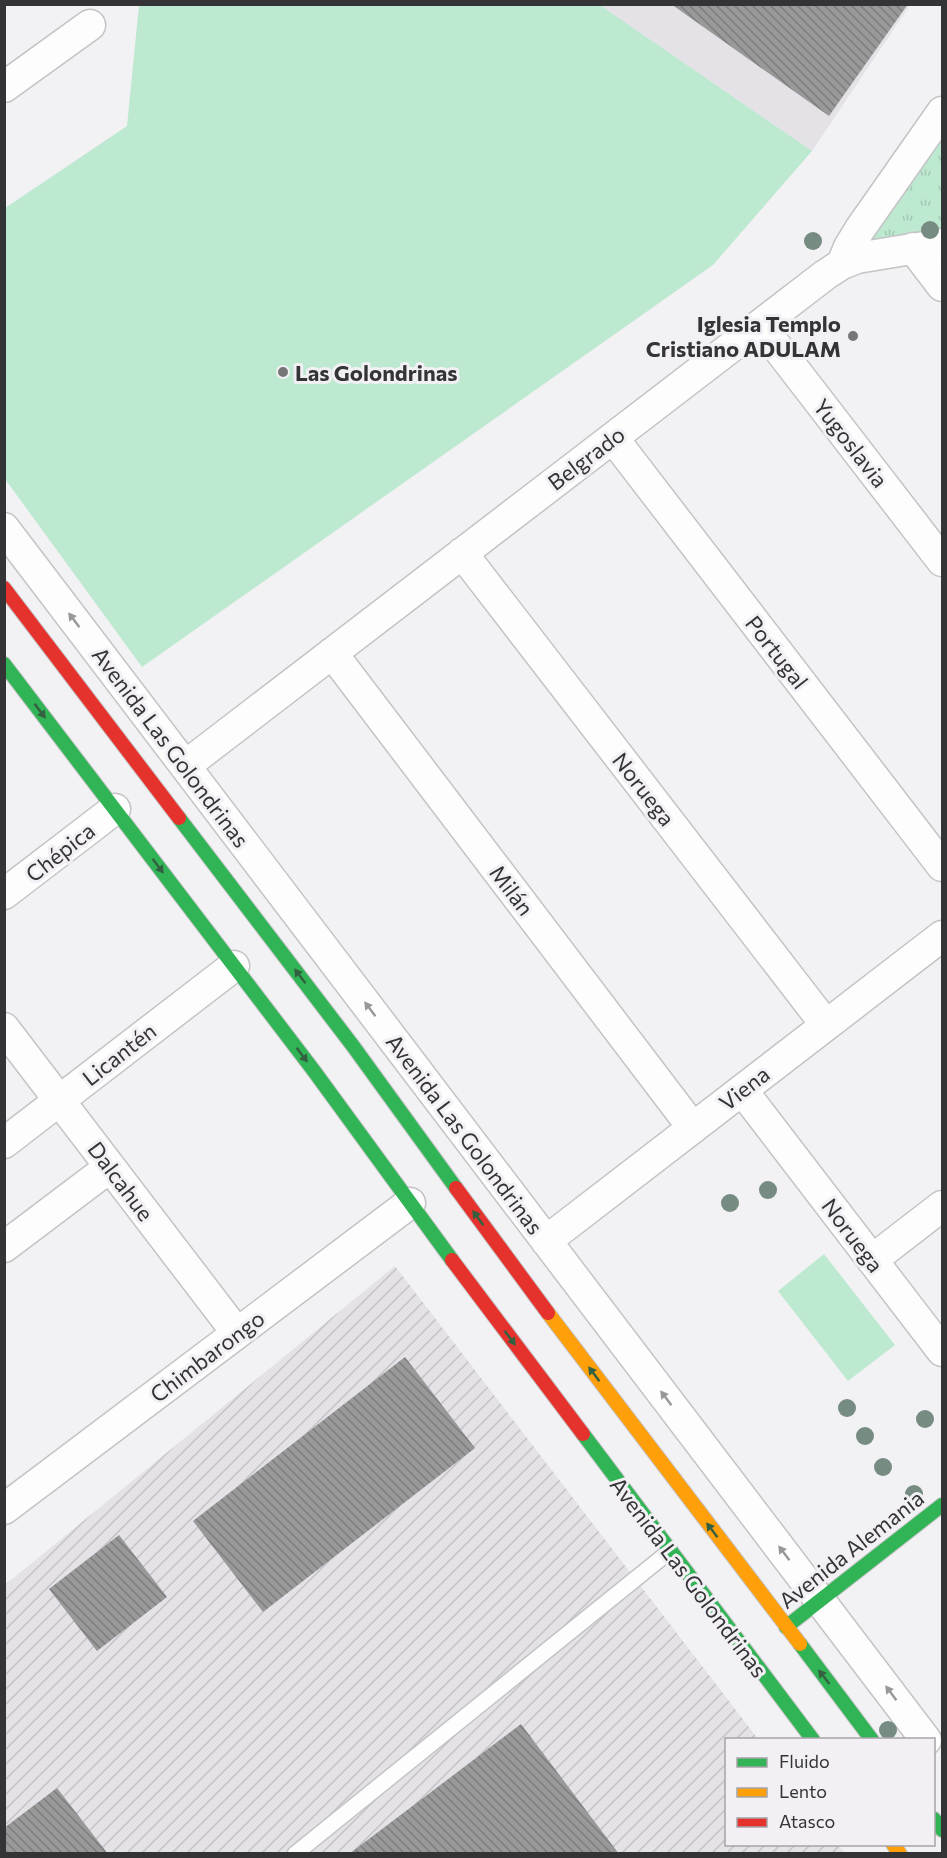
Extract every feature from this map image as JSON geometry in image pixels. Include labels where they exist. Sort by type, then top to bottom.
[{"type":"main road","name":"Avenida Las Golondrinas","points":[[4,588],[353,1046],[506,1257],[870,1738]]},
{"type":"main road","name":"Avenida Las Golondrinas","points":[[4,664],[351,1121],[689,1577],[811,1738]]},
{"type":"main road","name":"Avenida Alemania","points":[[786,1627],[942,1505]]},
{"type":"main road","points":[[689,1577],[718,1592]]},
{"type":"main road","points":[[756,1612],[786,1627],[780,1641]]},
{"type":"main road","points":[[776,1665],[776,1691]]},
{"type":"street","points":[[4,87],[90,25]]},
{"type":"street","name":"Belgrado","points":[[185,766],[842,264],[860,229],[942,112]]},
{"type":"street","points":[[842,264],[858,258],[942,244]]},
{"type":"street","points":[[913,248],[942,286]]},
{"type":"street","name":"Yugoslavia","points":[[760,325],[942,561]]},
{"type":"street","name":"Portugal","points":[[612,438],[942,866]]},
{"type":"street","name":"Avenida Las Golondrinas","points":[[4,528],[924,1738]]},
{"type":"street","name":"Noruega","points":[[462,553],[826,1025]]},
{"type":"street","name":"Milán","points":[[332,653],[693,1128]]},
{"type":"street","name":"Chépica","points":[[4,894],[115,809]]},
{"type":"street","name":"Viena","points":[[546,1241],[942,936]]},
{"type":"street","name":"Licantén","points":[[4,1143],[234,966]]},
{"type":"street","name":"Dalcahue","points":[[4,1028],[237,1333]]},
{"type":"street","name":"Noruega","points":[[742,1090],[942,1351]]},
{"type":"street","points":[[4,1247],[110,1167]]},
{"type":"street","name":"Chimbarongo","points":[[4,1509],[410,1203]]},
{"type":"street","points":[[872,1260],[942,1206]]},
{"type":"lane","points":[[295,1854],[670,1551]]},
{"type":"shaded area","points":[[600,5],[910,5],[812,151]]},
{"type":"shaded area","points":[[395,1266],[757,1738],[725,1738],[725,1846],[839,1846],[845,1853],[5,1854],[5,1585]]},
{"type":"green space","name":"Las Golondrinas","points":[[139,5],[600,5],[812,151],[713,265],[142,667],[5,479],[5,208],[127,126]]},
{"type":"green space","points":[[942,135],[942,228],[865,244]]},
{"type":"green space","points":[[824,1254],[895,1345],[848,1381],[778,1291]]},
{"type":"building","points":[[671,4],[908,4],[829,116]]},
{"type":"building","points":[[405,1357],[475,1448],[263,1612],[193,1521]]},
{"type":"building","points":[[119,1535],[167,1597],[97,1651],[49,1589]]},
{"type":"building","points":[[521,1724],[619,1854],[349,1854]]},
{"type":"building","points":[[57,1788],[108,1854],[4,1854],[4,1828]]},
{"type":"traffic: fast","points":[[4,664],[314,1071],[452,1260]]},
{"type":"traffic: fast","points":[[179,818],[353,1046],[456,1188]]},
{"type":"traffic: fast","points":[[583,1434],[811,1738]]},
{"type":"traffic: fast","points":[[786,1627],[942,1505]]},
{"type":"traffic: fast","points":[[800,1644],[870,1738]]},
{"type":"traffic: fast","points":[[935,1820],[942,1830]]},
{"type":"traffic: slow","points":[[548,1313],[800,1644]]},
{"type":"traffic: slow","points":[[894,1846],[900,1854]]},
{"type":"traffic: jam","points":[[4,588],[179,818]]},
{"type":"traffic: jam","points":[[456,1188],[548,1313]]},
{"type":"traffic: jam","points":[[452,1260],[583,1434]]},
{"type":"place","name":"Iglesia Templo Cristiano ADULAM","points":[[853,336]]},
{"type":"place","name":"Las Golondrinas","points":[[283,372]]}]
